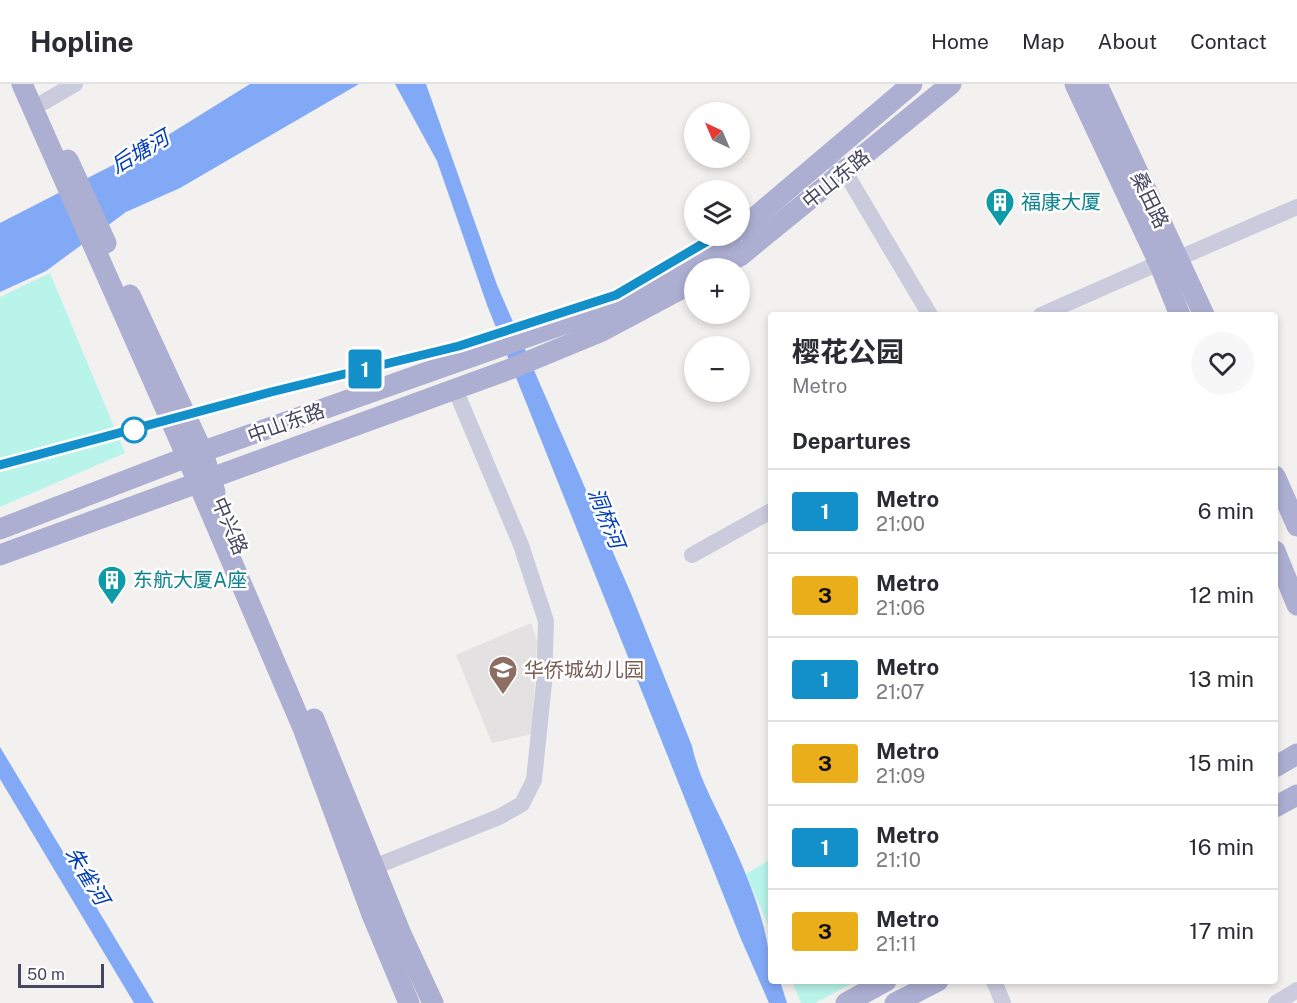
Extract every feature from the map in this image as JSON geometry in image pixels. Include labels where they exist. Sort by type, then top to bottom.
[{"type":"main road","name":"中兴路","points":[[22,84],[63,161],[195,455],[203,481],[303,728],[373,916],[410,1003]]},
{"type":"main road","name":"中山东路","points":[[750,222],[828,158],[912,84]]},
{"type":"main road","name":"中山东路","points":[[736,258],[951,84]]},
{"type":"main road","name":"桑田路","points":[[1075,84],[1159,263],[1179,312]]},
{"type":"main road","name":"桑田路","points":[[1097,84],[1115,128],[1179,258],[1203,312]]},
{"type":"main road","name":"中兴路","points":[[40,93],[63,161]]},
{"type":"main road","name":"中山东路","points":[[0,529],[195,455],[612,307],[668,277],[716,246]]},
{"type":"main road","name":"中山东路","points":[[0,555],[510,369],[602,331],[684,287]]},
{"type":"main road","name":"中兴路","points":[[203,481],[433,1003]]},
{"type":"main road","points":[[1278,483],[1297,526]]},
{"type":"main road","points":[[1278,558],[1297,605]]},
{"type":"main road","points":[[1278,765],[1297,754]]},
{"type":"main road","points":[[1278,805],[1297,795]]},
{"type":"main road","points":[[846,1003],[881,984]]},
{"type":"main road","points":[[895,1003],[932,984]]},
{"type":"street","points":[[40,93],[75,84]]},
{"type":"street","points":[[828,158],[845,172],[928,312]]},
{"type":"street","points":[[1048,312],[1159,263],[1179,258],[1297,207]]},
{"type":"street","points":[[374,867],[499,817],[522,804],[534,780],[544,683],[546,621],[520,545],[455,389]]},
{"type":"street","points":[[692,555],[768,513]]},
{"type":"street","points":[[995,984],[1003,1003]]},
{"type":"street","points":[[1276,1003],[1297,990]]},
{"type":"shaded area","points":[[50,273],[125,453],[0,507],[0,297]]},
{"type":"shaded area","name":"华侨城幼儿园","points":[[531,623],[537,641],[532,734],[492,743],[456,655]]},
{"type":"shaded area","points":[[768,861],[768,925],[746,874]]},
{"type":"shaded area","points":[[793,984],[851,984],[815,1003],[801,1003]]},
{"type":"water","name":"后塘河","points":[[250,84],[359,84],[180,188],[126,212],[46,271],[0,292],[0,223],[152,145]]},
{"type":"water","points":[[395,84],[426,84],[497,285],[632,596],[692,746],[701,776],[756,900],[768,947],[768,984],[781,984],[787,1003],[769,1003],[741,939],[487,305],[437,161]]},
{"type":"water","points":[[0,747],[154,1003],[134,1003],[0,779]]},
{"type":"metro line","name":"1","points":[[0,465],[271,392],[459,346],[616,295],[699,246]]},
{"type":"place","name":"福康大厦","points":[[1000,228]]},
{"type":"place","name":"东航大厦A座","points":[[112,606]]},
{"type":"place","name":"华侨城幼儿园","points":[[503,696]]},
{"type":"water label","name":"洞桥河","points":[[606,518]]},
{"type":"water label","name":"朱雀河","points":[[87,876]]}]
